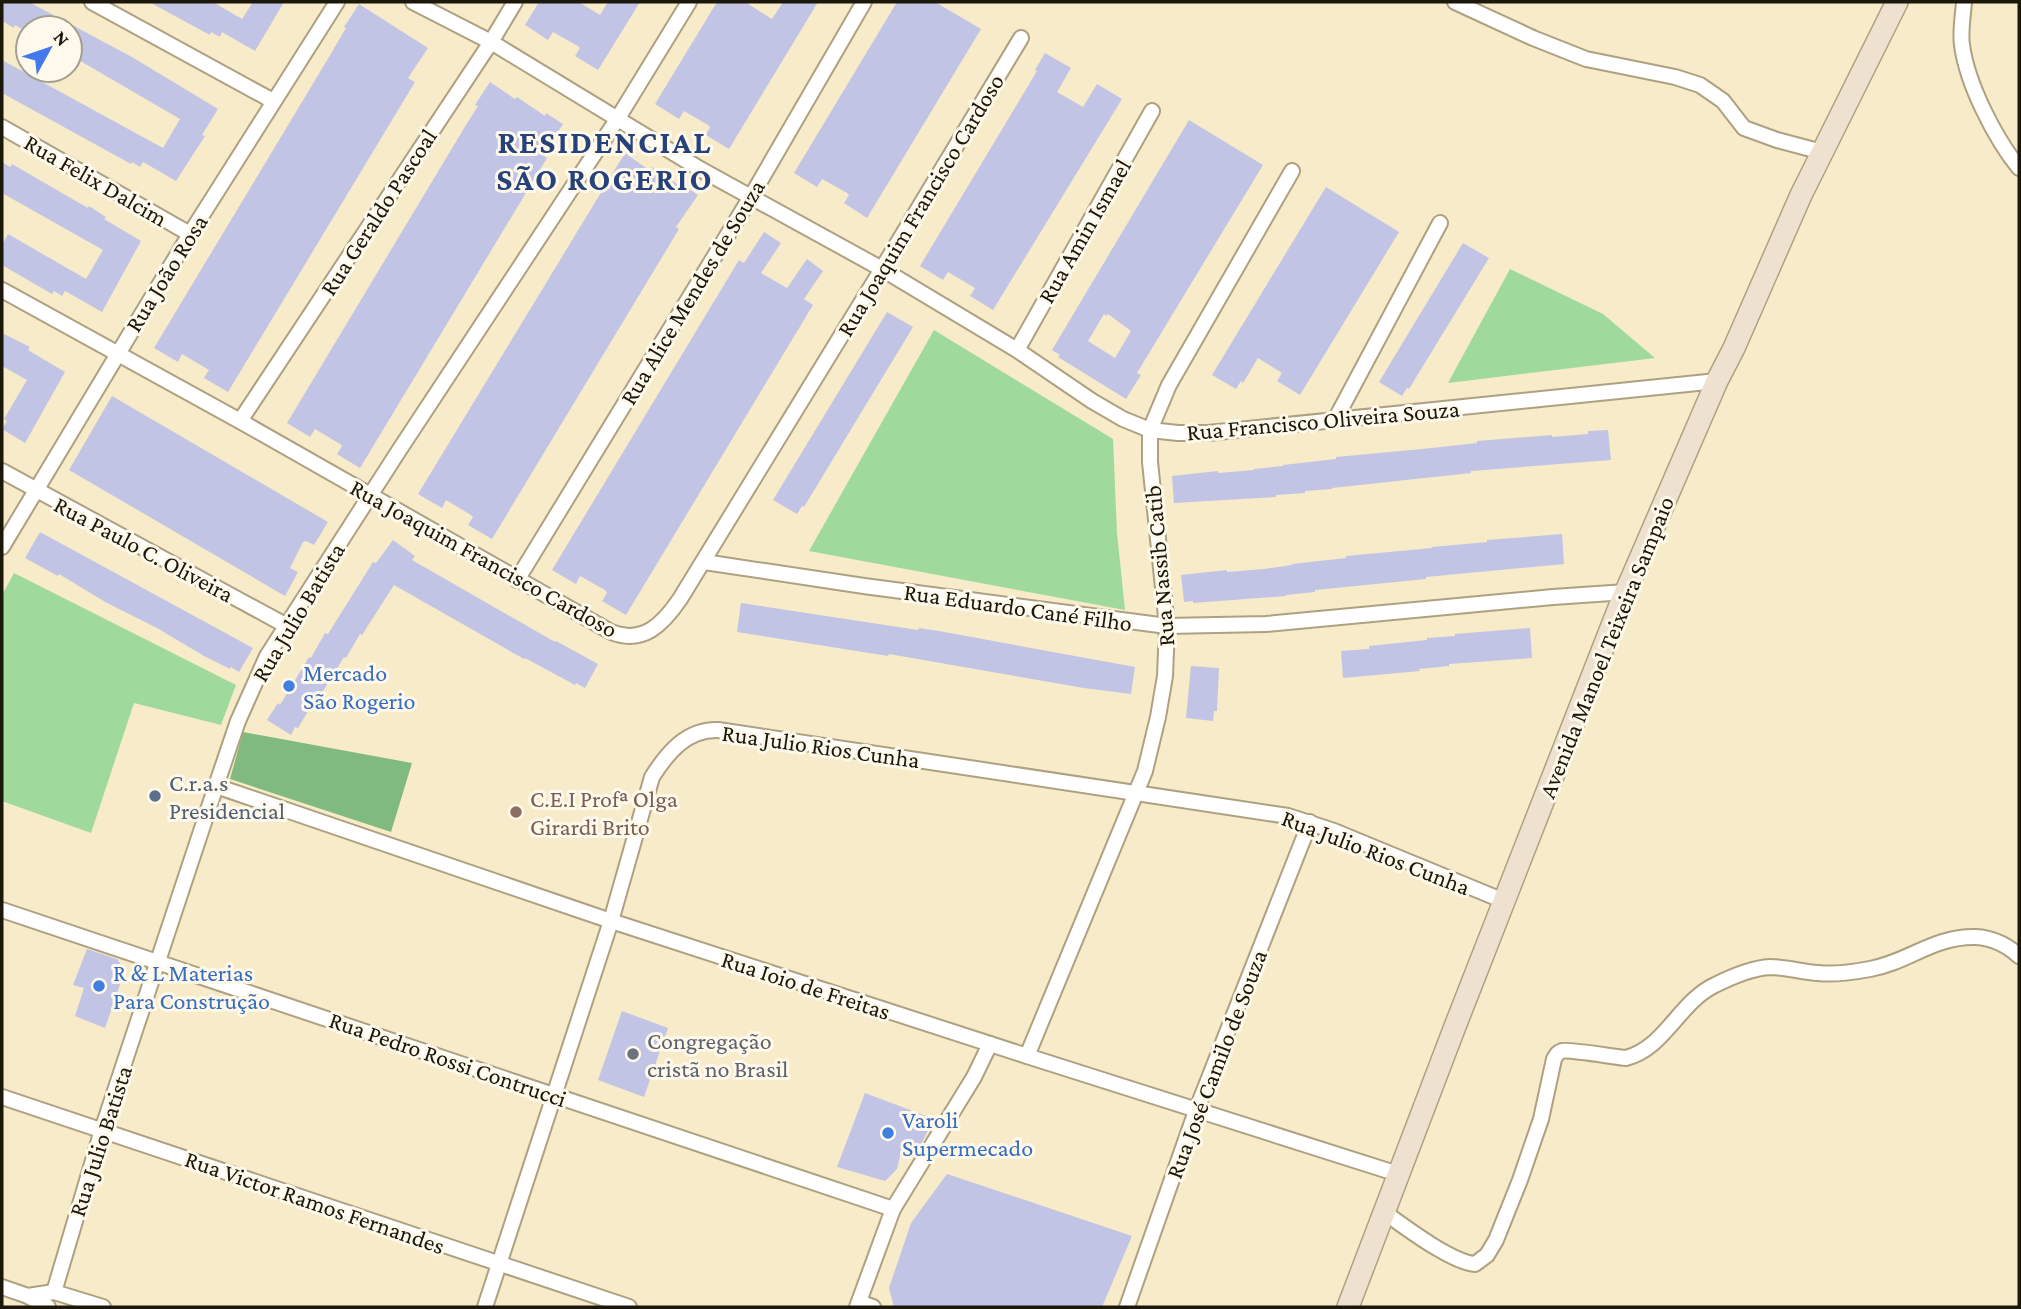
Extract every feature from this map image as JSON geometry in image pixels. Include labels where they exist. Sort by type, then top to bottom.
[{"type":"street","points":[[92,2],[273,102]]},
{"type":"street","name":"Rua João Rosa","points":[[2,547],[190,234],[337,2]]},
{"type":"street","name":"Rua Francisco Oliveira Souza","points":[[413,2],[491,42],[700,169],[752,195],[882,269],[1017,350],[1091,401],[1150,430],[1208,433],[1717,381]]},
{"type":"street","name":"Rua Geraldo Pascoal","points":[[240,421],[515,2]]},
{"type":"street","name":"Rua Julio Batista","points":[[54,1292],[102,1130],[216,786],[238,721],[267,656],[370,494],[618,118],[689,2]]},
{"type":"street","name":"Rua Alice Mendes de Souza","points":[[517,580],[752,195],[864,2]]},
{"type":"street","points":[[1455,2],[1586,59],[1675,77],[1700,85],[1723,101],[1744,128],[1822,152]]},
{"type":"street","name":"Avenida Manoel Teixeira Sampaio","points":[[1348,1307],[1626,592],[1801,195],[1897,2]]},
{"type":"street","points":[[1964,2],[1962,44],[1971,78],[1995,133],[2019,168]]},
{"type":"street","name":"Rua Joaquim Francisco Cardoso","points":[[2,290],[370,494],[611,632],[624,637],[635,636],[654,628],[670,613],[704,562],[1021,38]]},
{"type":"street","name":"Rua Amin Ismael","points":[[1017,350],[1152,111]]},
{"type":"street","name":"Rua Felix Dalcim","points":[[2,127],[190,234]]},
{"type":"street","name":"Rua Nassib Catib","points":[[1027,1056],[1145,771],[1158,717],[1166,676],[1167,626],[1150,462],[1150,430],[1164,394],[1292,171]]},
{"type":"street","points":[[1335,420],[1440,223]]},
{"type":"street","name":"Rua Paulo C. Oliveira","points":[[2,471],[286,626]]},
{"type":"street","name":"Rua Eduardo Cané Filho","points":[[704,562],[1167,626],[1265,624],[1626,592]]},
{"type":"street","name":"Rua Julio Rios Cunha","points":[[485,1307],[611,921],[652,777],[681,741],[704,730],[1256,809],[1310,822],[1504,901]]},
{"type":"street","name":"Rua Ioio de Freitas","points":[[216,786],[611,921],[1398,1174]]},
{"type":"street","name":"Rua José Camilo de Souza","points":[[1127,1307],[1196,1111],[1310,822]]},
{"type":"street","name":"Rua Pedro Rossi Contrucci","points":[[2,910],[893,1209]]},
{"type":"street","points":[[1384,1212],[1438,1248],[1464,1262],[1475,1264],[1496,1240],[1541,1119],[1557,1054],[1565,1050],[1626,1058],[1634,1056],[1654,1043],[1705,990],[1738,975],[1770,967],[1829,974],[1866,970],[1890,963],[1937,942],[1975,937],[2001,942],[2019,956]]},
{"type":"street","points":[[863,1306],[893,1209],[974,1077],[990,1044]]},
{"type":"street","name":"Rua Victor Ramos Fernandes","points":[[2,1097],[629,1307]]},
{"type":"street","points":[[2,1287],[28,1296],[48,1307]]},
{"type":"street","points":[[28,1296],[54,1292],[103,1307]]},
{"type":"green space","points":[[1510,269],[1603,314],[1655,358],[1448,383]]},
{"type":"green space","points":[[934,330],[1113,439],[1117,533],[1125,610],[809,551]]},
{"type":"green space","points":[[14,573],[236,685],[221,725],[134,703],[91,833],[2,801],[2,595]]},
{"type":"green space","points":[[243,732],[412,763],[391,832],[230,779]]},
{"type":"building","points":[[2,2],[29,2],[51,14],[14,14],[14,28],[2,21]]},
{"type":"building","points":[[149,2],[213,2],[242,19],[253,2],[284,2],[255,51],[222,32],[220,37],[211,32],[210,35]]},
{"type":"building","points":[[539,2],[579,2],[600,15],[608,2],[640,2],[598,70],[575,56],[580,48],[578,46],[553,32],[548,40],[525,25]]},
{"type":"building","points":[[717,2],[745,2],[772,19],[783,2],[818,2],[729,149],[706,135],[710,127],[708,125],[684,111],[679,119],[655,104]]},
{"type":"building","points":[[897,2],[935,2],[981,29],[867,218],[844,203],[849,195],[847,193],[822,179],[817,187],[794,173]]},
{"type":"building","points":[[359,4],[428,48],[408,78],[415,82],[228,392],[204,378],[209,370],[182,354],[178,362],[154,348]]},
{"type":"building","points":[[84,31],[218,109],[202,135],[205,136],[176,181],[143,162],[140,167],[132,162],[131,164],[2,93],[2,60],[14,67],[14,84],[46,84],[163,148],[180,119],[84,63]]},
{"type":"building","points":[[1045,53],[1071,68],[1057,92],[1083,107],[1097,84],[1122,99],[993,310],[970,296],[975,288],[948,272],[943,280],[920,266],[1037,71],[1035,70]]},
{"type":"building","points":[[490,82],[515,99],[517,97],[545,116],[546,113],[563,124],[543,155],[547,158],[360,468],[337,454],[342,446],[340,444],[315,429],[310,437],[287,423]]},
{"type":"building","points":[[1189,120],[1263,165],[1137,373],[1141,375],[1126,399],[1058,357],[1060,355],[1052,350]],"holes":[[[1104,314],[1108,314],[1131,331],[1115,358],[1088,341]]]},
{"type":"building","points":[[625,153],[649,170],[651,167],[698,195],[676,227],[679,229],[492,539],[468,525],[473,517],[471,515],[446,500],[442,508],[418,494]]},
{"type":"building","points":[[2,162],[10,167],[12,164],[88,208],[89,206],[106,217],[104,219],[141,241],[102,312],[65,291],[62,296],[54,291],[52,294],[2,265],[2,245],[8,234],[86,279],[103,250],[2,193]]},
{"type":"building","points":[[1326,187],[1399,232],[1300,395],[1277,381],[1282,373],[1258,358],[1243,383],[1241,381],[1236,389],[1212,375]]},
{"type":"building","points":[[764,232],[781,243],[761,273],[787,288],[807,259],[823,271],[804,299],[813,305],[626,615],[602,601],[607,593],[605,590],[580,576],[576,584],[552,570],[739,260],[744,263]]},
{"type":"building","points":[[1463,243],[1489,258],[1409,389],[1407,388],[1402,396],[1379,382]]},
{"type":"building","points":[[887,312],[913,327],[804,507],[802,506],[797,514],[773,500]]},
{"type":"building","points":[[2,333],[30,347],[28,350],[65,372],[25,443],[2,429],[7,421],[4,419],[27,380],[2,366]]},
{"type":"building","points":[[112,396],[328,522],[314,545],[303,542],[290,568],[298,572],[285,596],[69,470]]},
{"type":"building","points":[[1608,430],[1611,460],[1471,471],[1305,491],[1276,497],[1174,503],[1172,476],[1254,470],[1336,457],[1477,441],[1588,434],[1588,431]]},
{"type":"building","points":[[40,532],[253,648],[239,672],[204,656],[59,574],[58,576],[25,558]]},
{"type":"building","points":[[1562,534],[1564,564],[1426,577],[1286,596],[1184,602],[1181,575],[1264,569],[1346,556]]},
{"type":"building","points":[[393,540],[415,556],[412,560],[598,664],[585,688],[524,659],[394,585],[298,728],[295,727],[291,735],[267,720],[278,703],[280,705],[325,633],[328,634],[373,562],[376,563]]},
{"type":"building","points":[[741,603],[939,631],[1135,667],[1131,694],[737,632]]},
{"type":"building","points":[[1530,628],[1532,658],[1449,664],[1419,669],[1420,671],[1343,678],[1341,651],[1369,649],[1369,646],[1455,634]]},
{"type":"building","points":[[1191,666],[1219,668],[1217,711],[1214,711],[1213,721],[1186,718]]},
{"type":"building","name":"R & L Materias Para Construção","points":[[87,949],[117,959],[125,970],[105,1028],[75,1016],[84,988],[73,985]]},
{"type":"building","name":"Congregação cristã no Brasil","points":[[622,1011],[668,1028],[644,1097],[598,1080]]},
{"type":"building","name":"Varoli Supermecado","points":[[865,1093],[934,1119],[917,1152],[902,1148],[897,1169],[885,1181],[837,1167]]},
{"type":"building","points":[[947,1174],[1132,1236],[1102,1307],[894,1307],[889,1288],[911,1223]]},
{"type":"place","name":"Mercado São Rogerio","points":[[289,686]]},
{"type":"place","name":"C.r.a.s Presidencial","points":[[155,796]]},
{"type":"place","name":"C.E.I Profª Olga Girardi Brito","points":[[516,812]]},
{"type":"place","name":"R & L Materias Para Construção","points":[[99,986]]},
{"type":"place","name":"Congregação cristã no Brasil","points":[[633,1054]]},
{"type":"place","name":"Varoli Supermecado","points":[[888,1133]]},
{"type":"district","name":"RESIDENCIAL SÃO ROGERIO","points":[[605,160]]}]
